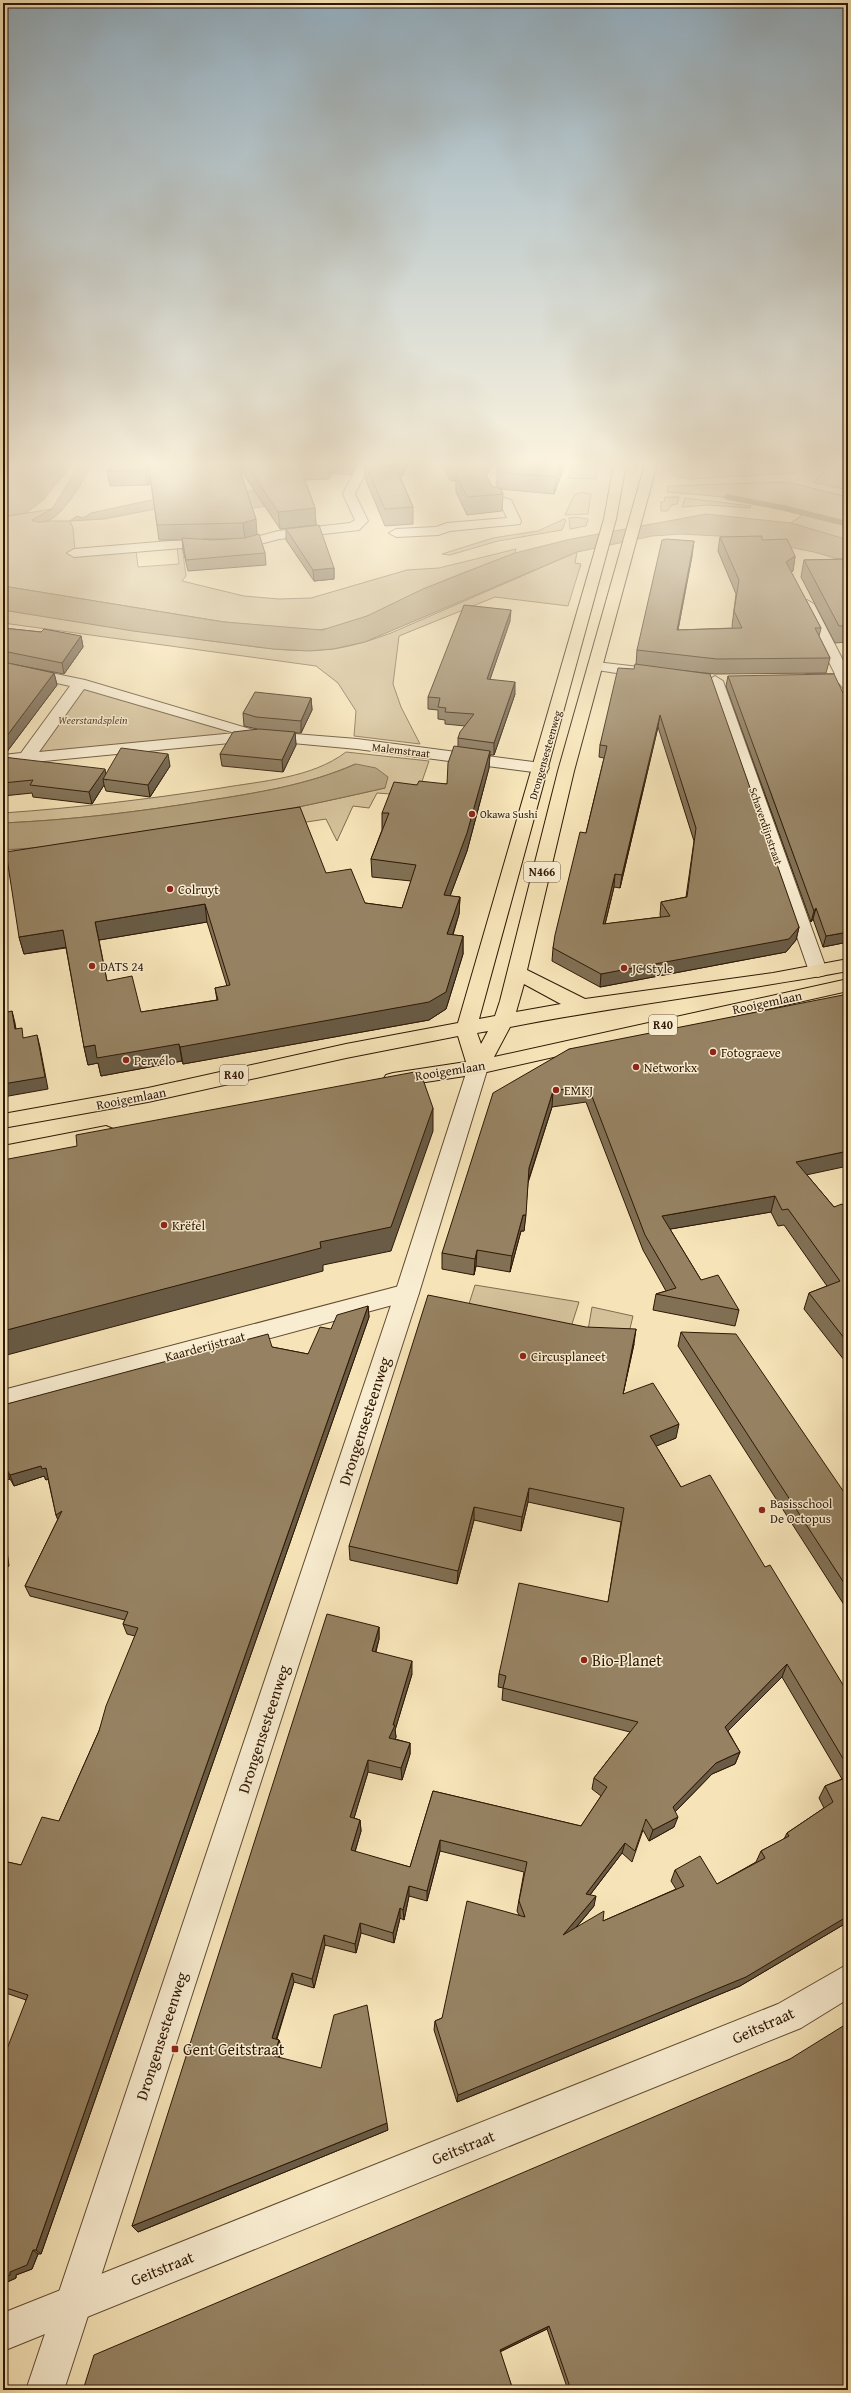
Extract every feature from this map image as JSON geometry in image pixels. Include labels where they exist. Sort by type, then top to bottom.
[{"type":"main road","name":"Drongensesteenweg","points":[[466,1030],[571,662],[594,576]]},
{"type":"main road","name":"Drongensesteenweg","points":[[478,1067],[502,1023],[517,973],[566,771],[596,666],[611,604],[620,576]]},
{"type":"main road","points":[[571,662],[596,666]]},
{"type":"main road","points":[[541,768],[566,771]]},
{"type":"main road","name":"Rooigemlaan","points":[[3,1121],[148,1096],[346,1051],[466,1030],[584,1006],[818,971],[848,965]]},
{"type":"main road","name":"R40","points":[[517,973],[566,999],[584,1006]]},
{"type":"main road","name":"Rooigemlaan","points":[[373,1084],[478,1067],[848,985]]},
{"type":"main road","points":[[466,1030],[478,1067]]},
{"type":"main road","points":[[3,1154],[124,1131]]},
{"type":"street","points":[[791,679],[847,680],[799,589]]},
{"type":"street","points":[[596,666],[662,675]]},
{"type":"street","points":[[3,667],[80,683],[260,736]]},
{"type":"street","name":"Schaverdijnstraat","points":[[715,681],[818,971]]},
{"type":"street","points":[[27,757],[80,683]]},
{"type":"street","points":[[3,760],[260,736]]},
{"type":"street","name":"Malemstraat","points":[[260,736],[357,744],[541,768]]},
{"type":"street","name":"Drongensesteenweg","points":[[45,2390],[72,2304],[407,1293],[478,1067]]},
{"type":"street","name":"Kaarderijstraat","points":[[3,1400],[407,1293]]},
{"type":"street","name":"Geitstraat","points":[[3,2332],[789,2016],[848,1980]]},
{"type":"green space","points":[[3,576],[186,576],[182,581],[244,596],[279,599],[311,598],[388,576],[456,576],[356,621],[328,629],[313,630],[224,622],[3,586]]},
{"type":"green space","points":[[523,576],[577,576],[568,606],[495,597],[399,636],[393,684],[401,707],[420,744],[354,736],[356,711],[338,683],[316,666],[3,623],[3,610],[257,647],[303,651],[333,649],[348,646],[391,633]]},
{"type":"green space","name":"Weerstandsplein","points":[[80,683],[260,735],[27,757]]},
{"type":"green space","points":[[346,752],[429,761],[417,796],[377,793],[369,808],[353,806],[337,841],[326,819],[3,869],[3,850],[148,835],[290,809],[385,788],[355,764],[319,778],[243,795],[155,809],[104,815],[3,823],[3,813],[58,809],[140,799],[286,777],[318,768],[333,761]]},
{"type":"green space","points":[[475,1285],[579,1302],[571,1327],[468,1307]]},
{"type":"green space","points":[[592,1307],[633,1316],[628,1337],[588,1330]]},
{"type":"shaded area","points":[[457,576],[521,576],[365,642],[333,649],[309,651],[273,649],[133,631],[3,610],[3,586],[224,622],[322,630],[367,616],[423,589]]},
{"type":"shaded area","points":[[356,764],[376,768],[388,777],[385,788],[290,809],[148,835],[3,850],[3,823],[104,815],[155,809],[243,795],[301,783]]},
{"type":"building","points":[[654,576],[687,576],[677,630],[742,628],[734,611],[739,580],[737,576],[793,576],[821,628],[815,628],[830,658],[717,659],[637,650]]},
{"type":"building","points":[[812,576],[848,576],[848,626],[839,626]]},
{"type":"building","points":[[464,605],[511,610],[487,679],[515,682],[494,743],[458,738],[460,732],[474,714],[445,712],[446,708],[438,707],[440,698],[428,697]]},
{"type":"building","points":[[3,628],[41,632],[44,629],[81,636],[62,663],[3,651]]},
{"type":"building","points":[[3,662],[54,673],[3,741]]},
{"type":"building","points":[[635,664],[710,674],[799,927],[789,939],[601,974],[553,948],[580,832],[586,833],[607,746],[600,745],[618,668],[634,669]],"holes":[[[660,715],[696,828],[687,897],[661,902],[670,916],[603,924],[615,874],[622,875]]]},
{"type":"building","points":[[834,674],[843,693],[848,693],[848,932],[826,936],[816,908],[814,911],[728,676]]},
{"type":"building","points":[[255,692],[311,698],[301,721],[256,717],[243,713]]},
{"type":"building","points":[[259,729],[295,732],[282,760],[220,754],[233,732]]},
{"type":"building","points":[[454,746],[490,751],[467,833],[444,895],[460,897],[447,934],[463,936],[446,992],[429,1002],[180,1047],[179,1044],[97,1058],[95,1045],[84,1047],[63,930],[19,937],[6,852],[300,807],[326,873],[351,869],[365,903],[402,908],[416,865],[371,859],[389,813],[382,813],[394,782],[417,785],[419,781],[447,784],[448,763]],"holes":[[[205,904],[230,985],[215,988],[218,1000],[141,1012],[132,976],[107,981],[95,922]]]},
{"type":"building","points":[[121,748],[168,754],[148,785],[103,779]]},
{"type":"building","points":[[3,757],[105,769],[89,792],[30,785],[33,780],[3,783]]},
{"type":"building","points":[[848,994],[848,1151],[796,1162],[834,1207],[842,1204],[848,1211],[848,1343],[809,1293],[840,1281],[788,1209],[782,1210],[775,1196],[662,1216],[701,1280],[718,1275],[739,1310],[656,1294],[676,1288],[645,1235],[588,1086],[553,1091],[529,1168],[526,1215],[523,1215],[512,1256],[477,1250],[475,1259],[442,1253],[493,1093],[569,1049]]},
{"type":"building","points":[[12,1011],[15,1029],[22,1028],[23,1038],[37,1035],[45,1077],[3,1084],[3,1013]]},
{"type":"building","points":[[420,1071],[433,1108],[391,1227],[320,1242],[321,1248],[3,1331],[3,1160],[77,1146],[76,1135]]},
{"type":"building","points":[[428,1295],[586,1327],[636,1329],[623,1394],[653,1383],[679,1424],[650,1436],[681,1487],[710,1475],[765,1567],[770,1565],[848,1693],[848,1767],[787,1664],[725,1727],[740,1752],[716,1763],[673,1807],[678,1817],[653,1830],[646,1819],[635,1851],[625,1843],[586,1894],[596,1896],[563,1935],[604,1911],[603,1921],[684,1886],[675,1870],[700,1856],[717,1884],[765,1858],[761,1851],[789,1836],[787,1833],[833,1802],[825,1786],[848,1777],[848,1916],[746,1977],[458,2095],[435,2021],[442,2018],[467,1901],[525,1917],[519,1901],[527,1862],[440,1840],[427,1891],[409,1886],[403,1910],[400,1908],[393,1933],[360,1923],[355,1944],[324,1935],[312,1979],[292,1973],[272,2038],[279,2040],[274,2056],[321,2068],[334,2015],[367,2005],[387,2123],[132,2226],[327,1614],[379,1627],[372,1651],[412,1661],[393,1725],[395,1725],[389,1738],[410,1743],[401,1768],[368,1760],[350,1817],[360,1820],[351,1850],[410,1867],[433,1791],[581,1826],[607,1787],[594,1778],[638,1722],[503,1688],[506,1676],[499,1674],[519,1583],[608,1602],[624,1508],[529,1488],[522,1517],[474,1507],[458,1571],[349,1546]]},
{"type":"building","points":[[368,1306],[36,2250],[33,2250],[27,2265],[10,2272],[10,2275],[3,2278],[3,2059],[28,1995],[3,1987],[3,1861],[21,1865],[42,1817],[59,1821],[99,1731],[106,1706],[138,1628],[123,1624],[128,1612],[25,1586],[62,1511],[56,1515],[46,1468],[42,1469],[41,1466],[10,1475],[6,1468],[3,1469],[3,1405],[268,1334],[272,1347],[308,1354],[320,1327],[331,1329],[337,1315]]},
{"type":"building","points":[[681,1332],[736,1334],[848,1498],[848,1589]]},
{"type":"building","points":[[3,1544],[5,1556],[3,1557]]},
{"type":"building","points":[[848,2023],[848,2390],[571,2390],[549,2326],[500,2350],[513,2390],[425,2390],[424,2385],[412,2390],[83,2390],[94,2355],[790,2059]]},
{"type":"place","name":"Okawa Sushi","points":[[472,814]]},
{"type":"place","name":"Colruyt","points":[[170,889]]},
{"type":"place","name":"DATS 24","points":[[92,966]]},
{"type":"place","name":"JC Style","points":[[624,968]]},
{"type":"place","name":"Fotograeve","points":[[713,1052]]},
{"type":"place","name":"Pervélo","points":[[126,1060]]},
{"type":"place","name":"Networkx","points":[[636,1067]]},
{"type":"place","name":"EMKJ","points":[[556,1090]]},
{"type":"place","name":"Krëfel","points":[[164,1225]]},
{"type":"place","name":"Circusplaneet","points":[[523,1356]]},
{"type":"place","name":"Basisschool De Octopus","points":[[762,1510]]},
{"type":"place","name":"Bio-Planet","points":[[584,1660]]},
{"type":"place","name":"Gent Geitstraat","points":[[175,2049]]}]
